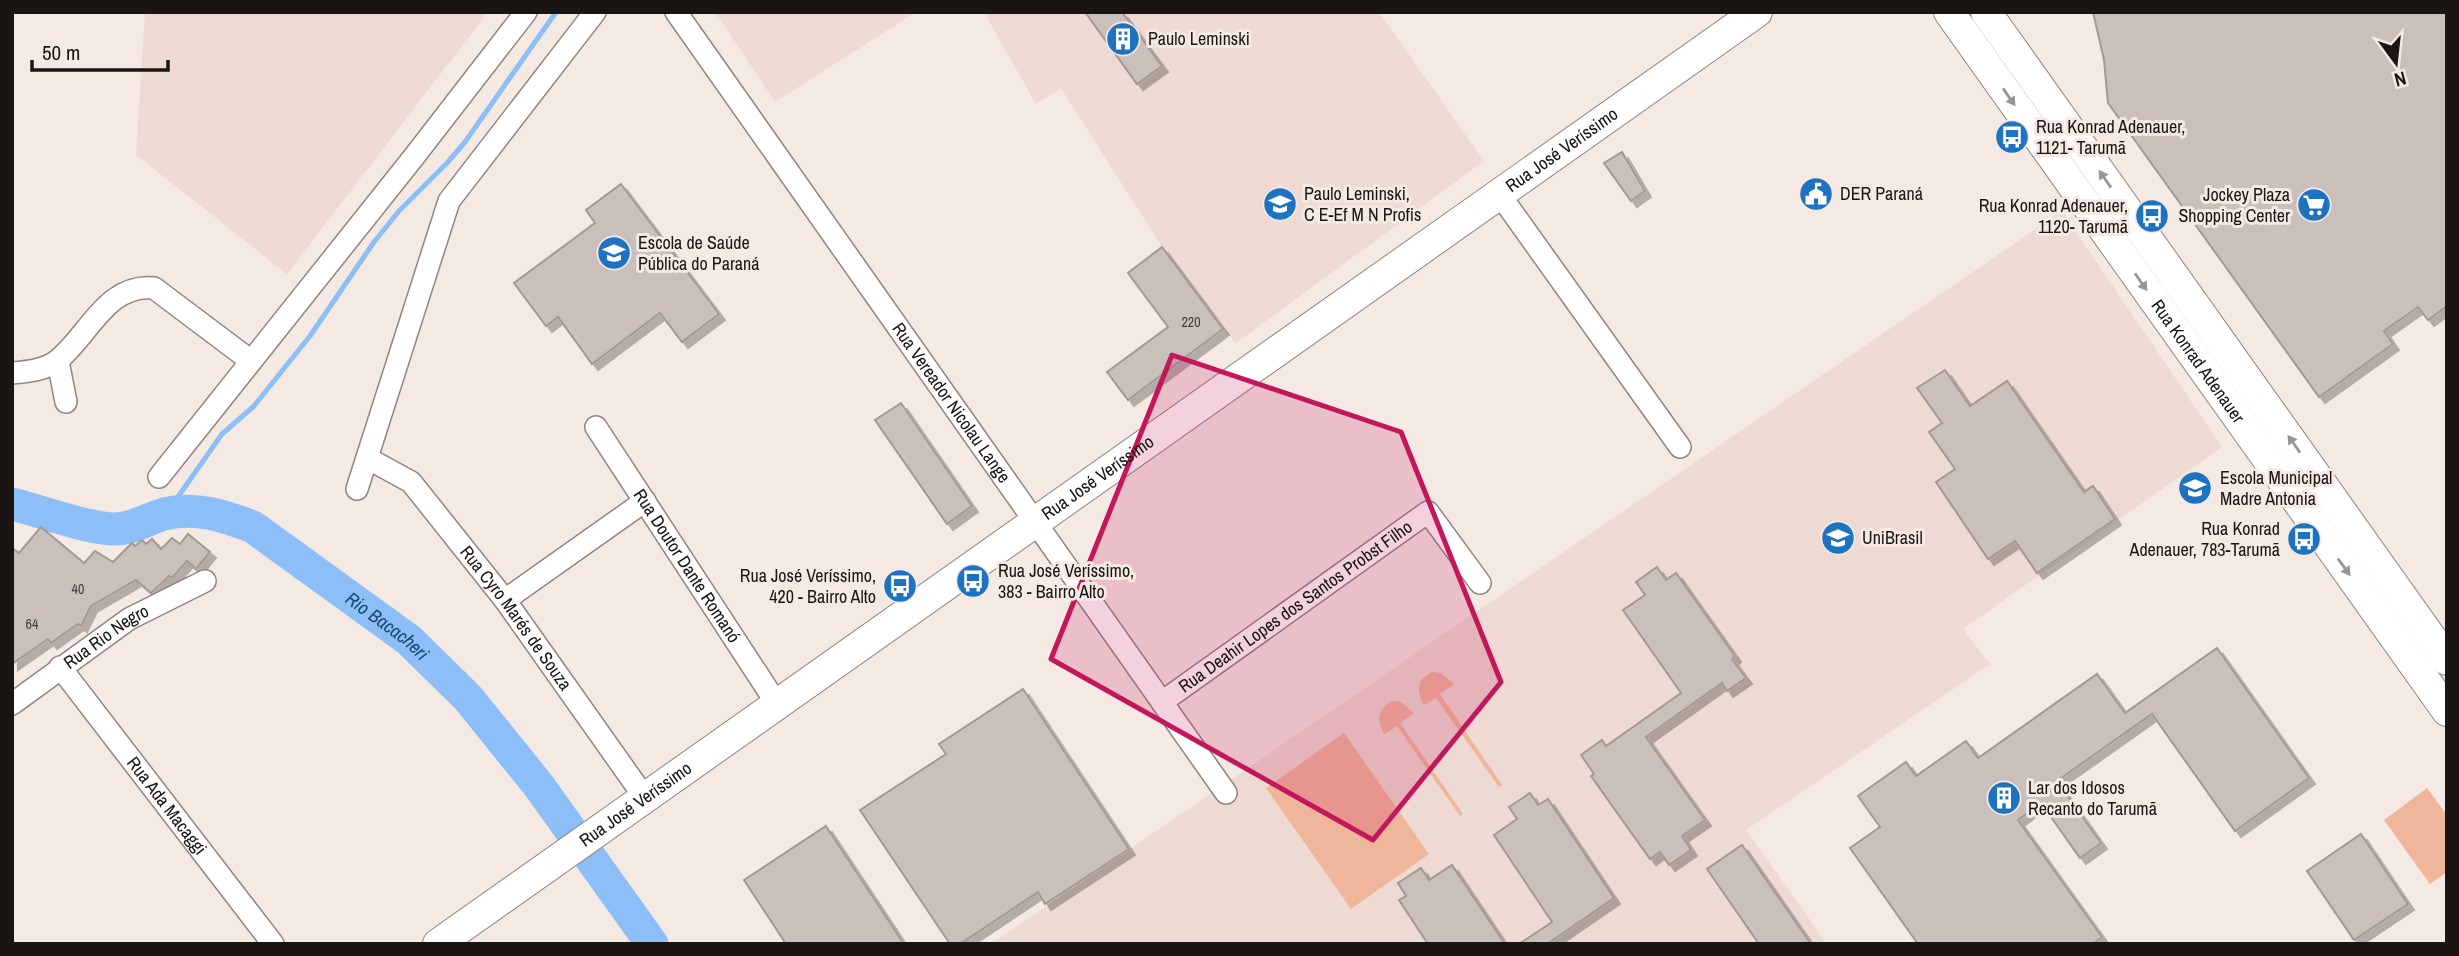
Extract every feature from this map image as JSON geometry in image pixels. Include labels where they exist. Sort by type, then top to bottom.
[{"type":"main road","name":"Rua José Veríssimo","points":[[438,944],[1757,12]]},
{"type":"main road","name":"Rua Konrad Adenauer","points":[[1949,12],[2447,711]]},
{"type":"main road","name":"Rua Konrad Adenauer","points":[[1986,12],[2447,660]]},
{"type":"street","points":[[159,477],[526,12]]},
{"type":"street","points":[[356,489],[449,201],[595,12]]},
{"type":"street","name":"Rua Vereador Nicolau Lange","points":[[676,12],[1226,793]]},
{"type":"street","points":[[1500,195],[1680,447]]},
{"type":"street","points":[[12,373],[44,368],[58,361],[107,305],[119,295],[145,287],[154,288],[251,361]]},
{"type":"street","points":[[58,361],[66,402]]},
{"type":"street","name":"Rua Doutor Dante Romanó","points":[[596,427],[777,704]]},
{"type":"street","name":"Rua Cyro Marés de Souza","points":[[367,458],[411,482],[505,600],[645,798]]},
{"type":"street","points":[[505,600],[645,501]]},
{"type":"street","name":"Rua Deahir Lopes dos Santos Probst Filho","points":[[1162,702],[1428,512],[1480,583]]},
{"type":"street","name":"Rua Rio Negro","points":[[12,704],[129,619],[205,581]]},
{"type":"street","name":"Rua Ada Macaggi","points":[[60,667],[273,944]]},
{"type":"highlighted area","points":[[1172,355],[1401,432],[1501,682],[1373,840],[1051,659]]},
{"type":"shaded area","points":[[145,12],[488,12],[287,274],[136,155]]},
{"type":"shaded area","points":[[715,12],[916,12],[775,102]]},
{"type":"shaded area","name":"Paulo Leminski, C E-Ef M N Profis","points":[[984,12],[1379,12],[1484,161],[1236,343],[1162,247],[1061,88],[1036,104]]},
{"type":"shaded area","name":"UniBrasil","points":[[2062,211],[2222,447],[1963,629],[1990,664],[1746,830],[1827,944],[991,944]]},
{"type":"shaded area","points":[[1432,672],[1441,673],[1454,684],[1440,694],[1502,785],[1499,787],[1436,698],[1424,705],[1419,686]]},
{"type":"shaded area","points":[[1392,701],[1401,702],[1414,713],[1400,723],[1463,814],[1460,816],[1397,726],[1384,734],[1379,715]]},
{"type":"shaded area","points":[[1344,733],[1429,854],[1351,909],[1266,788]]},
{"type":"shaded area","points":[[2427,788],[2447,815],[2447,872],[2430,884],[2384,820]]},
{"type":"building","name":"Paulo Leminski","points":[[1085,12],[1122,12],[1162,66],[1137,84]]},
{"type":"building","name":"Jockey Plaza Shopping Center","points":[[2093,12],[2447,12],[2447,306],[2428,320],[2418,307],[2384,331],[2393,344],[2319,397],[2108,103],[2104,60]]},
{"type":"building","points":[[1622,152],[1645,191],[1631,201],[1604,163]]},
{"type":"building","name":"Escola de Saúde Pública do Paraná","points":[[621,184],[719,314],[682,342],[660,313],[592,364],[558,317],[546,326],[514,283],[595,223],[586,210]]},
{"type":"building","points":[[1162,247],[1223,329],[1128,400],[1107,372],[1168,327],[1128,273]]},
{"type":"building","name":"UniBrasil","points":[[1945,370],[1970,406],[2007,381],[2084,492],[2093,486],[2115,519],[2037,573],[2015,541],[1988,559],[1936,482],[1955,469],[1929,432],[1942,423],[1917,388]]},
{"type":"building","points":[[901,403],[972,506],[947,524],[875,420]]},
{"type":"building","points":[[41,527],[84,563],[95,551],[113,562],[132,543],[135,546],[142,540],[146,544],[152,539],[161,549],[172,538],[180,544],[188,534],[210,552],[196,569],[187,561],[172,578],[169,576],[151,593],[136,580],[91,606],[81,626],[78,624],[51,643],[48,639],[12,664],[12,548],[19,553]]},
{"type":"building","points":[[1657,567],[1666,580],[1676,573],[1735,656],[1732,659],[1746,678],[1727,691],[1722,683],[1646,737],[1705,820],[1682,836],[1691,850],[1669,865],[1660,852],[1650,859],[1591,776],[1594,774],[1581,755],[1602,740],[1606,746],[1681,693],[1623,610],[1645,595],[1636,582]]},
{"type":"building","name":"Lar dos Idosos Recanto do Tarumã","points":[[2217,648],[2309,778],[2235,831],[2152,714],[2057,781],[2101,843],[2080,858],[2041,803],[2018,820],[2102,937],[2093,944],[1918,944],[1850,848],[1880,827],[1858,796],[1906,762],[1916,776],[1966,741],[1978,758],[2097,674],[2125,713]]},
{"type":"building","points":[[1023,689],[1129,849],[1045,904],[1038,892],[960,944],[950,944],[860,810],[946,754],[939,744]]},
{"type":"building","points":[[1530,793],[1538,805],[1548,799],[1614,898],[1547,944],[1519,944],[1552,922],[1494,835],[1517,819],[1509,807]]},
{"type":"building","points":[[826,826],[904,944],[786,944],[744,880]]},
{"type":"building","points":[[2361,834],[2408,904],[2354,940],[2307,871]]},
{"type":"building","points":[[1742,845],[1811,944],[1759,944],[1707,869]]},
{"type":"building","points":[[1452,865],[1505,944],[1428,944],[1399,900],[1406,896],[1398,883],[1421,868],[1429,880]]},
{"type":"waterway","points":[[166,514],[222,434],[254,406],[310,336],[374,242],[399,211],[465,142],[556,12]]},
{"type":"waterway","name":"Rio Bacacheri","points":[[12,504],[74,522],[112,529],[132,526],[164,514],[187,511],[221,516],[253,527],[409,640],[468,698],[539,786],[652,944]]},
{"type":"place","name":"Paulo Leminski","points":[[1123,39]]},
{"type":"place","name":"Rua Konrad Adenauer, 1121- Tarumã","points":[[2012,137]]},
{"type":"place","name":"DER Paraná","points":[[1816,194]]},
{"type":"place","name":"Paulo Leminski, C E-Ef M N Profis","points":[[1280,204]]},
{"type":"place","name":"Jockey Plaza Shopping Center","points":[[2314,205]]},
{"type":"place","name":"Rua Konrad Adenauer, 1120- Tarumã","points":[[2152,216]]},
{"type":"place","name":"Escola de Saúde Pública do Paraná","points":[[614,253]]},
{"type":"place","name":"Escola Municipal Madre Antonia","points":[[2195,488]]},
{"type":"place","name":"UniBrasil","points":[[1838,538]]},
{"type":"place","name":"Rua Konrad Adenauer, 783-Tarumã","points":[[2304,539]]},
{"type":"place","name":"Rua José Veríssimo, 383 - Bairro Alto","points":[[973,581]]},
{"type":"place","name":"Rua José Veríssimo, 420 - Bairro Alto","points":[[900,586]]},
{"type":"place","name":"Lar dos Idosos Recanto do Tarumã","points":[[2004,798]]}]
